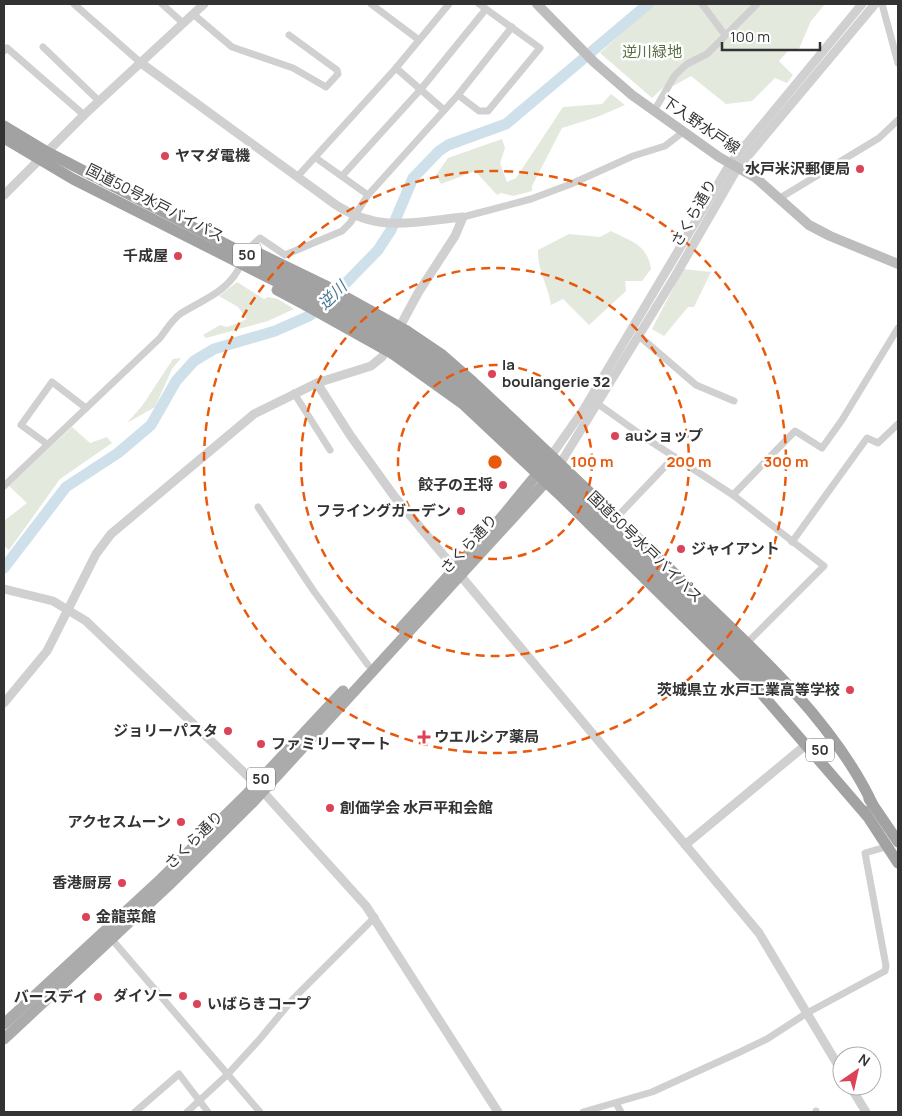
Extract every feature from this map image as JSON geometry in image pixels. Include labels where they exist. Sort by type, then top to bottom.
[{"type":"highway","name":"国道50号水戸バイパス","points":[[4,126],[43,156]]},
{"type":"highway","name":"国道50号水戸バイパス","points":[[4,138],[43,156],[419,349],[477,395],[693,601],[770,685],[814,728],[873,805],[895,844],[898,863]]},
{"type":"highway","points":[[173,224],[196,224],[249,248],[464,404],[720,651],[807,744],[868,816]]},
{"type":"highway","points":[[173,224],[185,241],[238,270],[316,296],[406,331],[441,354],[474,382],[747,643],[818,722],[842,753],[873,805]]},
{"type":"highway","name":"国道50号水戸バイパス","points":[[770,685],[868,816],[895,844]]},
{"type":"main road","name":"下入野水戸線","points":[[537,4],[594,62],[654,112],[734,166],[756,178],[809,225],[818,231],[898,264]]},
{"type":"main road","name":"さくら通り","points":[[4,1038],[162,879],[259,788],[457,572],[538,474],[556,460]]},
{"type":"main road","name":"さくら通り","points":[[259,788],[368,665],[546,482],[556,460]]},
{"type":"main road","name":"さくら通り","points":[[4,1024],[108,934]]},
{"type":"street","points":[[74,4],[141,63],[297,177],[355,216],[383,224],[463,217],[531,199],[571,184],[633,156],[665,146],[683,132]]},
{"type":"street","points":[[162,4],[184,23]]},
{"type":"street","points":[[4,195],[84,115],[204,4]]},
{"type":"street","points":[[371,4],[419,40]]},
{"type":"street","points":[[297,177],[396,68],[449,4]]},
{"type":"street","points":[[458,95],[479,111],[488,111],[540,48],[479,4]]},
{"type":"street","points":[[702,4],[725,35]]},
{"type":"street","points":[[654,112],[675,75],[687,64],[707,54],[757,4]]},
{"type":"street","name":"さくら通り","points":[[556,460],[584,409],[734,166],[862,4]]},
{"type":"street","name":"さくら通り","points":[[556,460],[598,404],[639,336],[734,166],[875,4]]},
{"type":"street","points":[[882,4],[898,63]]},
{"type":"street","points":[[342,176],[421,89],[486,9]]},
{"type":"street","points":[[193,14],[232,47],[293,68],[326,87],[338,74],[337,70],[289,35]]},
{"type":"street","points":[[249,248],[260,238],[285,255],[342,231],[355,216],[368,195],[458,95],[512,27]]},
{"type":"street","points":[[43,47],[99,101]]},
{"type":"street","points":[[4,51],[7,48],[84,115]]},
{"type":"street","points":[[396,68],[444,110]]},
{"type":"street","points":[[780,198],[879,138],[898,120]]},
{"type":"street","points":[[316,158],[368,195]]},
{"type":"street","points":[[4,704],[43,656],[96,554],[111,534],[175,482],[242,422],[269,405],[294,393],[317,383],[371,366],[382,357],[418,292],[454,236],[463,217]]},
{"type":"street","points":[[4,486],[160,338],[178,316],[227,286],[238,270]]},
{"type":"street","points":[[733,494],[795,431],[822,448],[842,420],[898,328]]},
{"type":"street","points":[[639,336],[696,385],[734,401]]},
{"type":"street","points":[[47,444],[21,425],[52,382],[86,408]]},
{"type":"street","points":[[317,383],[350,435],[389,488],[765,941],[832,1055]]},
{"type":"street","points":[[294,393],[330,450]]},
{"type":"street","points":[[598,404],[674,457],[733,494],[824,566],[747,643]]},
{"type":"street","points":[[792,542],[867,438],[878,443],[898,424]]},
{"type":"street","points":[[616,518],[674,457]]},
{"type":"street","points":[[258,507],[318,596],[368,665]]},
{"type":"street","points":[[4,589],[41,597],[68,609],[103,636],[259,788],[375,917],[498,1112]]},
{"type":"street","points":[[684,845],[807,744]]},
{"type":"street","points":[[583,1112],[652,1092],[740,1052],[885,971],[886,966],[865,852],[895,844]]},
{"type":"street","points":[[187,1112],[227,1075],[259,1040],[293,998],[375,917]]},
{"type":"street","points":[[108,934],[260,1112]]},
{"type":"street","points":[[135,1112],[179,1074],[208,1112]]},
{"type":"street","points":[[856,1096],[866,1112]]},
{"type":"street","points":[[616,1103],[622,1112]]},
{"type":"green space","name":"逆川緑地","points":[[654,4],[825,4],[811,21],[798,51],[788,51],[779,61],[793,75],[787,83],[775,78],[752,101],[726,104],[691,76],[673,86],[668,83],[652,98],[600,53]]},
{"type":"green space","points":[[611,94],[625,105],[597,117],[562,128],[532,186],[532,191],[513,196],[501,193],[497,195],[475,171],[441,184],[436,175],[448,158],[502,139],[505,148],[500,163],[507,182],[516,178],[563,107],[602,104]]},
{"type":"green space","points":[[611,231],[632,241],[642,249],[646,254],[651,269],[642,281],[625,281],[626,291],[589,325],[563,299],[551,305],[539,264],[538,250],[569,234],[600,237]]},
{"type":"green space","points":[[683,269],[711,272],[694,307],[688,307],[664,336],[652,329]]},
{"type":"green space","points":[[237,282],[264,299],[268,297],[278,299],[294,309],[268,321],[206,338],[203,335],[220,325],[227,327],[247,319],[238,307],[219,296]]},
{"type":"green space","points":[[181,358],[172,369],[155,407],[127,423],[142,406],[173,359]]},
{"type":"green space","points":[[72,427],[90,443],[107,437],[112,443],[60,479],[9,550],[4,546],[4,521],[27,503],[9,486]]},
{"type":"waterway","name":"逆川","points":[[4,568],[66,487],[118,453],[151,425],[176,381],[194,361],[214,349],[275,331],[309,316],[342,287],[378,250],[391,230],[413,178],[439,151],[448,145],[506,124],[648,4]]},
{"type":"place","name":"ヤマダ電機","points":[[165,156]]},
{"type":"place","name":"水戸米沢郵便局","points":[[860,169]]},
{"type":"place","name":"千成屋","points":[[178,256]]},
{"type":"place","name":"la boulangerie 32","points":[[492,374]]},
{"type":"place","name":"auショップ","points":[[615,436]]},
{"type":"place","name":"餃子の王将","points":[[503,485]]},
{"type":"place","name":"フライングガーデン","points":[[461,511]]},
{"type":"place","name":"ジャイアント","points":[[681,549]]},
{"type":"place","name":"茨城県立 水戸工業高等学校","points":[[850,690]]},
{"type":"place","name":"ジョリーパスタ","points":[[228,731]]},
{"type":"place","name":"ウエルシア薬局","points":[[424,737]]},
{"type":"place","name":"ファミリーマート","points":[[261,744]]},
{"type":"place","name":"創価学会 水戸平和会館","points":[[330,808]]},
{"type":"place","name":"アクセスムーン","points":[[181,822]]},
{"type":"place","name":"香港厨房","points":[[122,883]]},
{"type":"place","name":"金龍菜館","points":[[86,917]]},
{"type":"place","name":"ダイソー","points":[[183,996]]},
{"type":"place","name":"バースデイ","points":[[98,997]]},
{"type":"place","name":"いばらきコープ","points":[[197,1004]]}]
